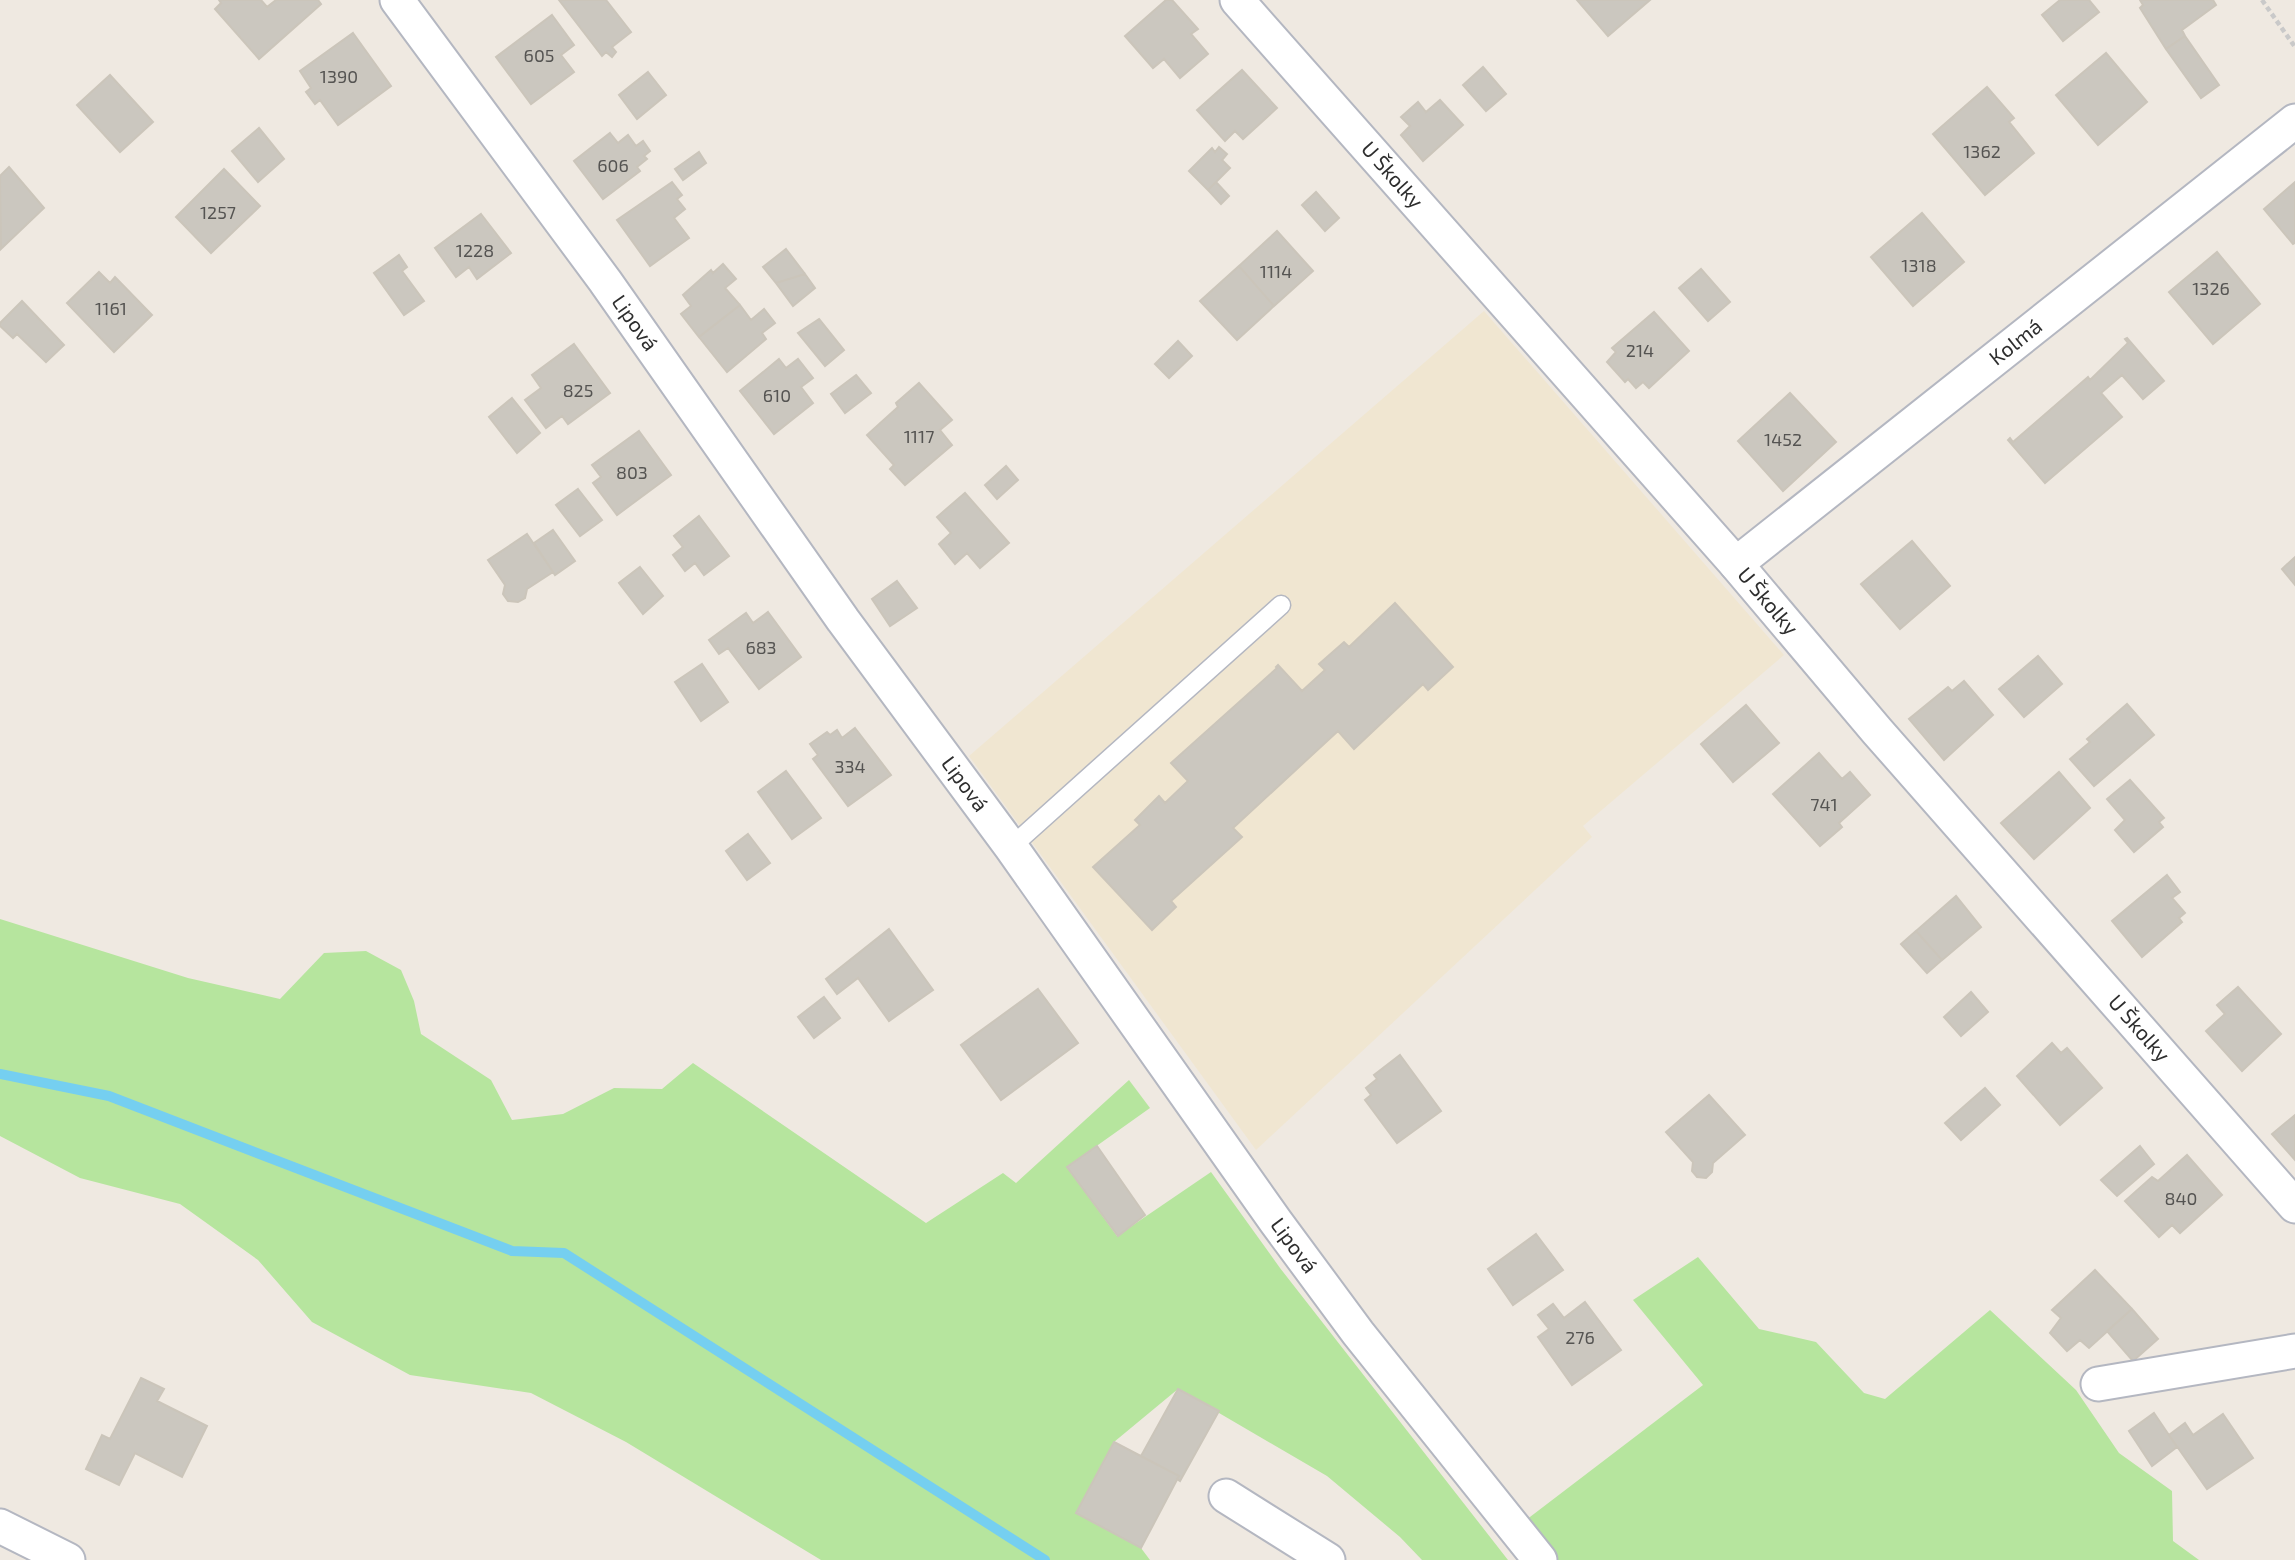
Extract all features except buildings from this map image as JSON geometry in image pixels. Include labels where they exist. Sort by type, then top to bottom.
[{"type":"street","name":"Lipová","points":[[397,0],[605,281],[843,620],[1011,847],[1358,1333],[1540,1560]]},
{"type":"street","name":"U Školky","points":[[1237,0],[1736,564],[1877,731],[2295,1206]]},
{"type":"street","name":"Kolmá","points":[[1736,564],[2295,121]]},
{"type":"street","points":[[2098,1384],[2295,1351]]},
{"type":"street","points":[[1226,1496],[1328,1560]]},
{"type":"street","points":[[0,1526],[68,1560]]},
{"type":"lane","points":[[1011,847],[1281,605]]},
{"type":"path","points":[[2262,0],[2295,47]]},
{"type":"shaded area","points":[[1484,311],[1784,655],[1583,826],[1592,837],[1256,1150],[969,756]]},
{"type":"green space","points":[[0,919],[188,978],[280,999],[324,953],[366,951],[401,970],[414,1001],[421,1034],[491,1080],[512,1120],[563,1114],[614,1088],[662,1089],[693,1063],[926,1223],[1003,1173],[1016,1183],[1129,1080],[1150,1108],[1067,1167],[1117,1236],[1211,1172],[1280,1268],[1508,1560],[1422,1560],[1400,1537],[1327,1476],[1178,1389],[1114,1442],[1076,1513],[1141,1548],[1150,1560],[821,1560],[626,1442],[531,1393],[410,1375],[312,1322],[258,1260],[180,1204],[80,1178],[0,1136]]},
{"type":"green space","points":[[1698,1257],[1759,1329],[1816,1342],[1864,1393],[1885,1399],[1990,1310],[2076,1390],[2119,1453],[2172,1491],[2173,1541],[2199,1560],[1555,1560],[1526,1520],[1703,1385],[1633,1300]]},
{"type":"waterway","points":[[0,1074],[109,1096],[512,1251],[564,1253],[1045,1560]]}]
